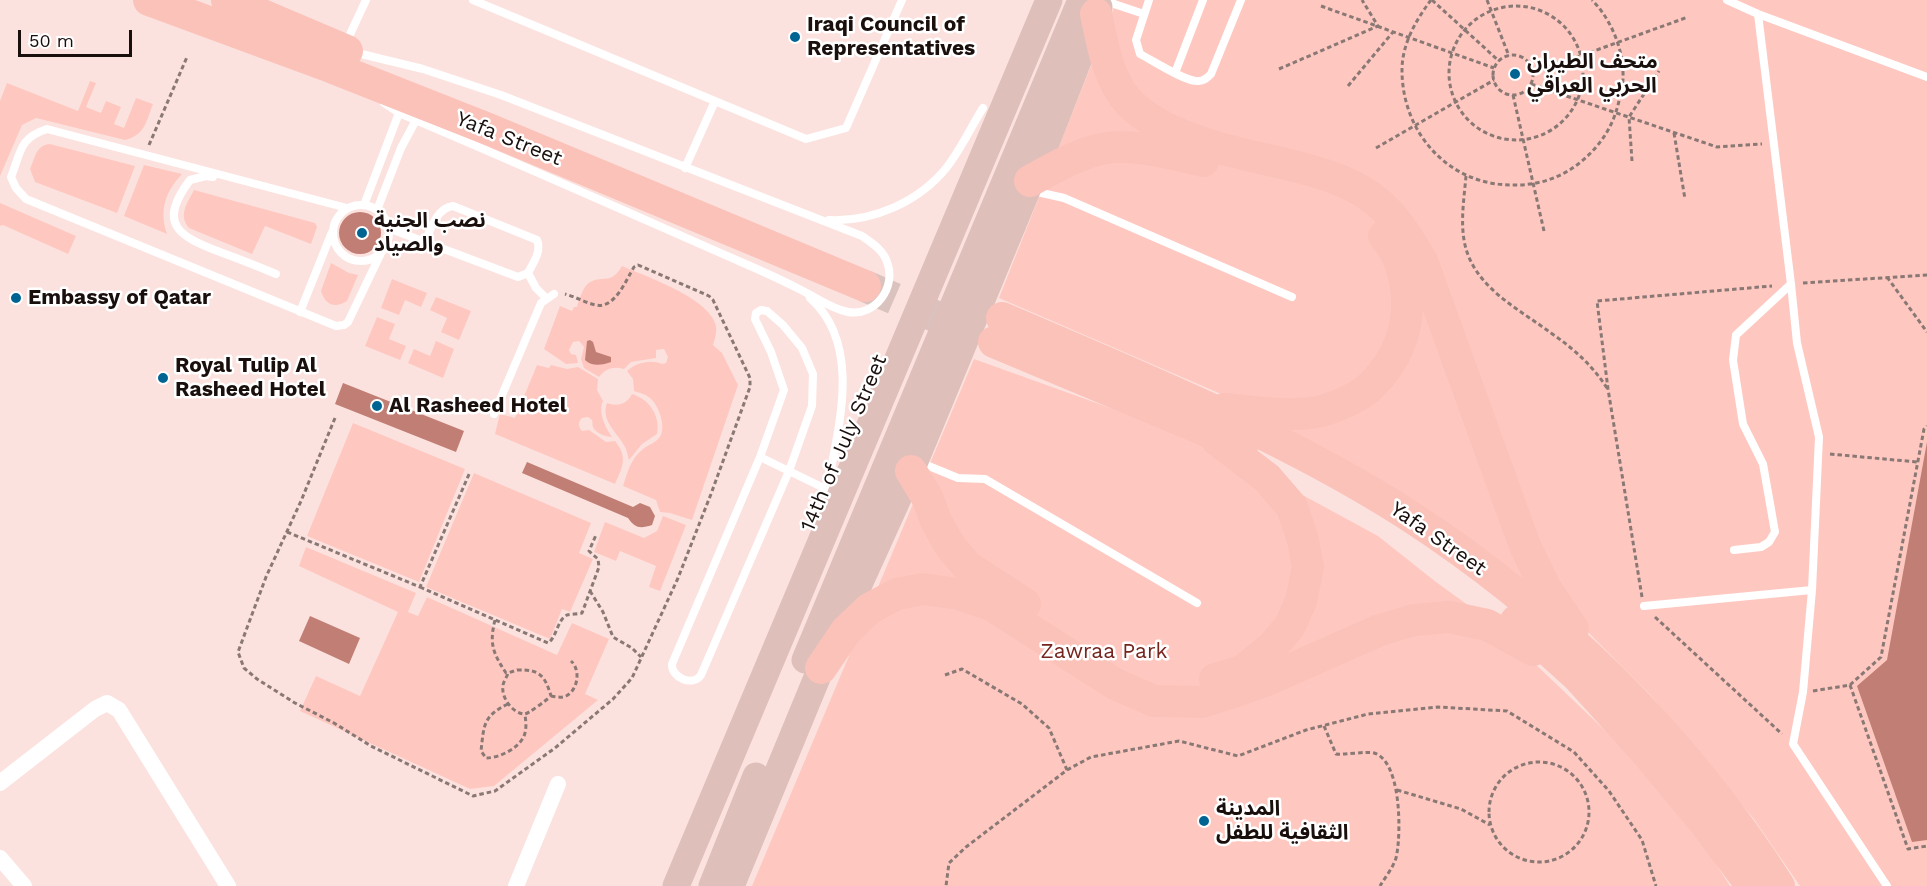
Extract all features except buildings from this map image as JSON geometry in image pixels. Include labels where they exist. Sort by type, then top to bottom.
[{"type":"highway","name":"Yafa Street","points":[[149,0],[337,58]]},
{"type":"highway","name":"Yafa Street","points":[[227,0],[337,58],[488,129],[868,277]]},
{"type":"highway","points":[[1095,4],[1110,72],[1122,94],[1144,116],[1172,132],[1202,144],[1319,172],[1350,185],[1389,212],[1406,233],[1422,261],[1525,546],[1584,667]]},
{"type":"highway","points":[[1028,185],[1090,152],[1118,147],[1152,149],[1284,180],[1319,192],[1345,203],[1369,219],[1391,244],[1404,279],[1407,299],[1404,324],[1399,345],[1386,369],[1368,388],[1346,402],[1322,411],[1206,418]]},
{"type":"highway","name":"Yafa Street","points":[[998,330],[1206,418],[1352,504],[1440,561],[1584,667],[1665,737],[1728,811],[1779,886]]},
{"type":"highway","points":[[913,466],[936,521],[950,546],[968,567],[1123,669],[1163,682],[1205,681],[1242,671],[1271,648],[1290,626],[1301,601],[1308,567],[1303,540],[1292,507],[1267,478],[1206,418]]},
{"type":"highway","points":[[821,668],[846,631],[869,609],[897,594],[923,589],[959,594],[993,606],[1115,684],[1154,701],[1202,702],[1267,680],[1380,630],[1414,620],[1449,617],[1487,625],[1528,647],[1584,667]]},
{"type":"highway","name":"Yafa Street","points":[[1584,667],[1646,752],[1705,823],[1752,886]]},
{"type":"main road","name":"14th of July Street","points":[[658,886],[1029,0]]},
{"type":"main road","points":[[676,886],[1049,0]]},
{"type":"main road","name":"14th of July Street","points":[[695,886],[930,315],[1063,0]]},
{"type":"main road","points":[[731,886],[821,668],[913,466],[1028,185],[1095,4]]},
{"type":"main road","points":[[712,886],[740,816],[1095,4]]},
{"type":"street","points":[[0,783],[95,709],[107,703],[119,710],[228,886]]},
{"type":"street","points":[[516,886],[558,784]]},
{"type":"street","points":[[0,858],[24,886]]},
{"type":"lane","points":[[337,58],[366,0]]},
{"type":"lane","points":[[473,0],[806,139],[846,128],[902,0]]},
{"type":"lane","points":[[1149,0],[1136,40],[1140,54],[1196,82],[1204,80],[1211,74],[1241,0]]},
{"type":"lane","points":[[1175,73],[1203,0]]},
{"type":"lane","points":[[1726,0],[1927,77]]},
{"type":"lane","points":[[1095,4],[1144,14]]},
{"type":"lane","points":[[1758,14],[1797,343],[1819,436],[1812,590],[1803,692],[1793,744],[1887,886]]},
{"type":"lane","points":[[337,58],[370,93]]},
{"type":"lane","points":[[337,58],[413,66],[462,81],[862,236],[874,244],[887,261],[890,272],[888,285],[879,302],[870,309],[859,313],[838,309],[793,286],[399,113],[380,100]]},
{"type":"lane","points":[[685,168],[715,101]]},
{"type":"lane","points":[[819,220],[856,218],[882,212],[907,202],[947,167],[984,108]]},
{"type":"lane","points":[[364,205],[399,113]]},
{"type":"lane","points":[[377,210],[401,148],[417,120]]},
{"type":"lane","points":[[47,129],[243,181],[347,208],[364,205],[377,210],[386,221],[388,237],[386,245],[348,322],[344,325],[336,326],[300,312],[26,199],[16,188],[11,177],[24,141],[33,134],[47,129]]},
{"type":"lane","points":[[243,181],[206,176],[190,180],[180,193],[174,209],[174,220],[179,232],[193,242],[276,274]]},
{"type":"lane","points":[[1028,185],[1064,198],[1292,297]]},
{"type":"lane","points":[[388,228],[425,242],[518,277],[528,273],[539,244],[537,240],[453,206],[446,207],[440,212],[425,242]]},
{"type":"lane","points":[[347,208],[339,214],[334,223],[334,242],[338,250],[345,257],[354,261],[364,261],[381,253]]},
{"type":"lane","points":[[300,312],[333,232]]},
{"type":"lane","points":[[494,414],[541,303],[550,296],[536,288],[528,273]]},
{"type":"lane","points":[[1734,550],[1761,548],[1770,542],[1775,532],[1763,464],[1743,424],[1732,360],[1736,335],[1791,284]]},
{"type":"lane","points":[[760,457],[827,486],[843,396],[841,362],[823,312],[793,286]]},
{"type":"lane","points":[[762,310],[767,311],[783,325],[802,348],[813,374],[812,406],[789,471],[701,675],[698,680],[692,682],[675,675],[672,664],[760,457],[784,390],[771,352],[755,319],[756,313],[762,310]]},
{"type":"lane","points":[[913,466],[958,478],[985,479],[1197,603]]},
{"type":"lane","points":[[1644,606],[1812,590]]},
{"type":"path","points":[[1362,0],[1378,26]]},
{"type":"path","points":[[1499,61],[1432,0],[1418,17],[1409,37],[1402,68],[1404,100],[1414,126],[1437,156],[1466,176],[1498,186],[1533,185],[1569,171],[1598,147],[1617,113],[1623,78],[1618,42],[1602,9],[1592,0]]},
{"type":"path","points":[[1487,0],[1509,56]]},
{"type":"path","points":[[1513,5],[1535,8],[1555,18],[1571,35],[1581,55],[1583,78],[1577,100],[1568,115],[1556,127],[1540,135],[1523,139],[1503,138],[1484,131],[1468,119],[1456,102],[1449,69],[1452,52],[1465,29],[1476,18],[1491,10],[1513,5]]},
{"type":"path","points":[[1321,6],[1494,68]]},
{"type":"path","points":[[1533,73],[1688,16]]},
{"type":"path","points":[[1279,69],[1378,26]]},
{"type":"path","points":[[1348,86],[1393,32]]},
{"type":"path","points":[[1509,56],[1522,57],[1527,61],[1533,73],[1531,84],[1524,92],[1513,95],[1501,91],[1494,80],[1494,68],[1499,61],[1509,56]]},
{"type":"path","points":[[145,155],[187,57]]},
{"type":"path","points":[[1632,161],[1629,117],[1659,71]]},
{"type":"path","points":[[1376,148],[1494,80]]},
{"type":"path","points":[[1531,84],[1717,147],[1774,143]]},
{"type":"path","points":[[1513,95],[1544,231]]},
{"type":"path","points":[[1674,132],[1685,199]]},
{"type":"path","points":[[1466,176],[1464,233],[1469,258],[1477,272],[1499,296],[1583,358],[1595,369],[1608,389]]},
{"type":"path","points":[[335,418],[301,501],[266,577],[238,652],[244,668],[268,687],[371,746],[473,796],[495,791],[555,748],[613,699],[632,678],[678,578],[707,505],[748,396],[750,378],[713,300],[709,296],[645,268],[634,267],[617,295],[608,304],[598,306],[567,294],[550,296]]},
{"type":"path","points":[[1793,744],[1644,606],[1608,389],[1597,300],[1927,275]]},
{"type":"path","points":[[1887,277],[1927,332]]},
{"type":"path","points":[[1803,692],[1850,685],[1881,657],[1917,462],[1924,429],[1927,426]]},
{"type":"path","points":[[1819,453],[1917,462]]},
{"type":"path","points":[[420,588],[470,472]]},
{"type":"path","points":[[287,532],[548,643],[553,639],[562,619],[567,615],[582,613],[599,567],[598,559],[589,551],[596,535]]},
{"type":"path","points":[[590,591],[603,612],[613,637],[632,648],[641,657]]},
{"type":"path","points":[[495,620],[491,635],[492,645],[495,657],[508,673]]},
{"type":"path","points":[[525,715],[551,696],[568,695],[574,688],[578,675],[576,665],[571,661]]},
{"type":"path","points":[[945,675],[962,669],[1022,704],[1049,728],[1067,770]]},
{"type":"path","points":[[508,673],[528,670],[540,674],[548,685],[551,696]]},
{"type":"path","points":[[508,673],[503,687],[508,704],[525,715]]},
{"type":"path","points":[[1850,685],[1908,849],[1927,846]]},
{"type":"path","points":[[508,704],[495,710],[486,720],[482,751],[486,758],[499,756],[523,738],[525,715]]},
{"type":"path","points":[[946,886],[949,863],[966,847],[1067,770],[1091,758],[1179,741],[1239,756],[1306,730],[1368,714],[1438,707],[1507,711],[1574,752],[1609,791],[1642,840],[1656,886]]},
{"type":"path","points":[[1324,726],[1336,754],[1373,753],[1385,759],[1392,774],[1398,805],[1397,855],[1380,886]]},
{"type":"path","points":[[1396,789],[1461,809],[1490,825],[1492,832],[1508,853],[1531,862],[1542,863],[1568,854],[1581,841],[1590,815],[1588,801],[1582,784],[1565,768],[1548,762],[1528,762],[1510,770],[1498,782],[1489,803],[1490,825]]},
{"type":"green space","points":[[1117,0],[1927,0],[1927,886],[1800,886],[1753,818],[1651,696],[1578,622],[1357,467],[1221,394],[999,298]]},
{"type":"green space","points":[[90,81],[96,83],[86,107],[101,113],[106,101],[121,107],[114,124],[124,128],[136,98],[153,104],[141,131],[125,140],[36,118],[22,125],[0,176],[0,101],[7,83],[78,111]]},
{"type":"green space","points":[[50,144],[135,166],[117,213],[35,182],[30,169],[39,149]]},
{"type":"green space","points":[[144,165],[182,174],[171,188],[165,202],[164,217],[167,234],[124,216]]},
{"type":"green space","points":[[194,190],[315,223],[317,227],[311,244],[265,226],[252,254],[189,228],[184,214]]},
{"type":"green space","points":[[0,203],[76,236],[68,254],[3,225],[0,226]]},
{"type":"green space","points":[[331,263],[349,273],[358,275],[347,301],[338,305],[325,300],[321,291]]},
{"type":"green space","points":[[622,266],[661,282],[702,306],[716,326],[713,345],[722,353],[738,385],[692,520],[660,512],[656,500],[623,486],[635,457],[657,440],[662,429],[661,418],[654,402],[649,397],[634,391],[633,379],[627,371],[643,363],[666,363],[668,357],[664,349],[656,350],[656,358],[631,362],[624,369],[610,368],[599,377],[584,368],[581,359],[584,347],[579,341],[573,342],[569,350],[571,354],[576,355],[578,363],[566,364],[544,349],[560,306],[572,311],[574,307],[577,307],[585,287],[590,282],[611,278]]},
{"type":"green space","points":[[392,279],[427,293],[421,307],[405,300],[399,315],[381,308]]},
{"type":"green space","points":[[436,297],[471,311],[459,340],[441,332],[447,318],[430,310]]},
{"type":"green space","points":[[377,317],[395,324],[389,339],[406,346],[400,360],[365,346]]},
{"type":"green space","points":[[436,341],[454,349],[443,378],[408,363],[414,349],[430,356]]},
{"type":"green space","name":"Zawraa Park","points":[[974,359],[1205,442],[1378,536],[1490,621],[1635,759],[1696,832],[1730,886],[752,886]]},
{"type":"green space","points":[[537,365],[549,368],[551,365],[567,369],[578,367],[598,379],[597,390],[603,401],[602,415],[612,437],[596,431],[592,420],[588,417],[582,418],[579,426],[582,431],[589,430],[606,442],[615,441],[619,447],[623,462],[615,484],[495,434],[500,414],[515,418]]},
{"type":"green space","points":[[632,394],[644,400],[652,409],[658,427],[657,434],[642,444],[629,460],[625,447],[608,421],[605,409],[607,403],[622,404]]},
{"type":"green space","points":[[353,423],[465,469],[419,582],[307,536]]},
{"type":"green space","points":[[474,473],[591,523],[579,553],[593,559],[570,612],[562,609],[550,639],[426,587]]},
{"type":"green space","points":[[663,516],[686,525],[660,591],[649,587],[656,566],[620,551],[616,561],[594,552],[605,522],[644,538],[657,531]]},
{"type":"green space","points":[[306,547],[416,593],[408,612],[418,616],[427,597],[557,655],[572,623],[609,639],[585,694],[598,700],[494,786],[470,789],[300,711],[316,676],[360,696],[398,612],[299,566]]},
{"type":"shaded area","points":[[360,212],[368,213],[375,218],[380,225],[380,241],[375,248],[368,253],[360,254],[352,253],[345,248],[340,241],[339,233],[340,225],[345,218],[352,213]]},
{"type":"shaded area","points":[[590,340],[596,352],[611,357],[611,362],[601,365],[585,360],[587,341]]},
{"type":"shaded area","points":[[343,383],[464,431],[456,452],[335,404]]},
{"type":"shaded area","points":[[1927,442],[1927,840],[1912,842],[1857,686],[1887,660]]},
{"type":"shaded area","points":[[527,462],[633,507],[640,503],[650,507],[655,516],[652,525],[638,527],[628,518],[522,473]]},
{"type":"shaded area","points":[[310,616],[360,638],[349,664],[299,641]]},
{"type":"tunnel","points":[[865,286],[974,333]]},
{"type":"place","name":"Iraqi Council of Representatives","points":[[795,37]]},
{"type":"place","name":"متحف الطيران الحربي العراقي","points":[[1515,74]]},
{"type":"place","name":"نصب الجنية والصياد","points":[[362,233]]},
{"type":"place","name":"Embassy of Qatar","points":[[16,298]]},
{"type":"place","name":"Royal Tulip Al Rasheed Hotel","points":[[163,378]]},
{"type":"place","name":"Al Rasheed Hotel","points":[[377,406]]},
{"type":"place","name":"المدينة الثقافية للطفل","points":[[1204,821]]}]
